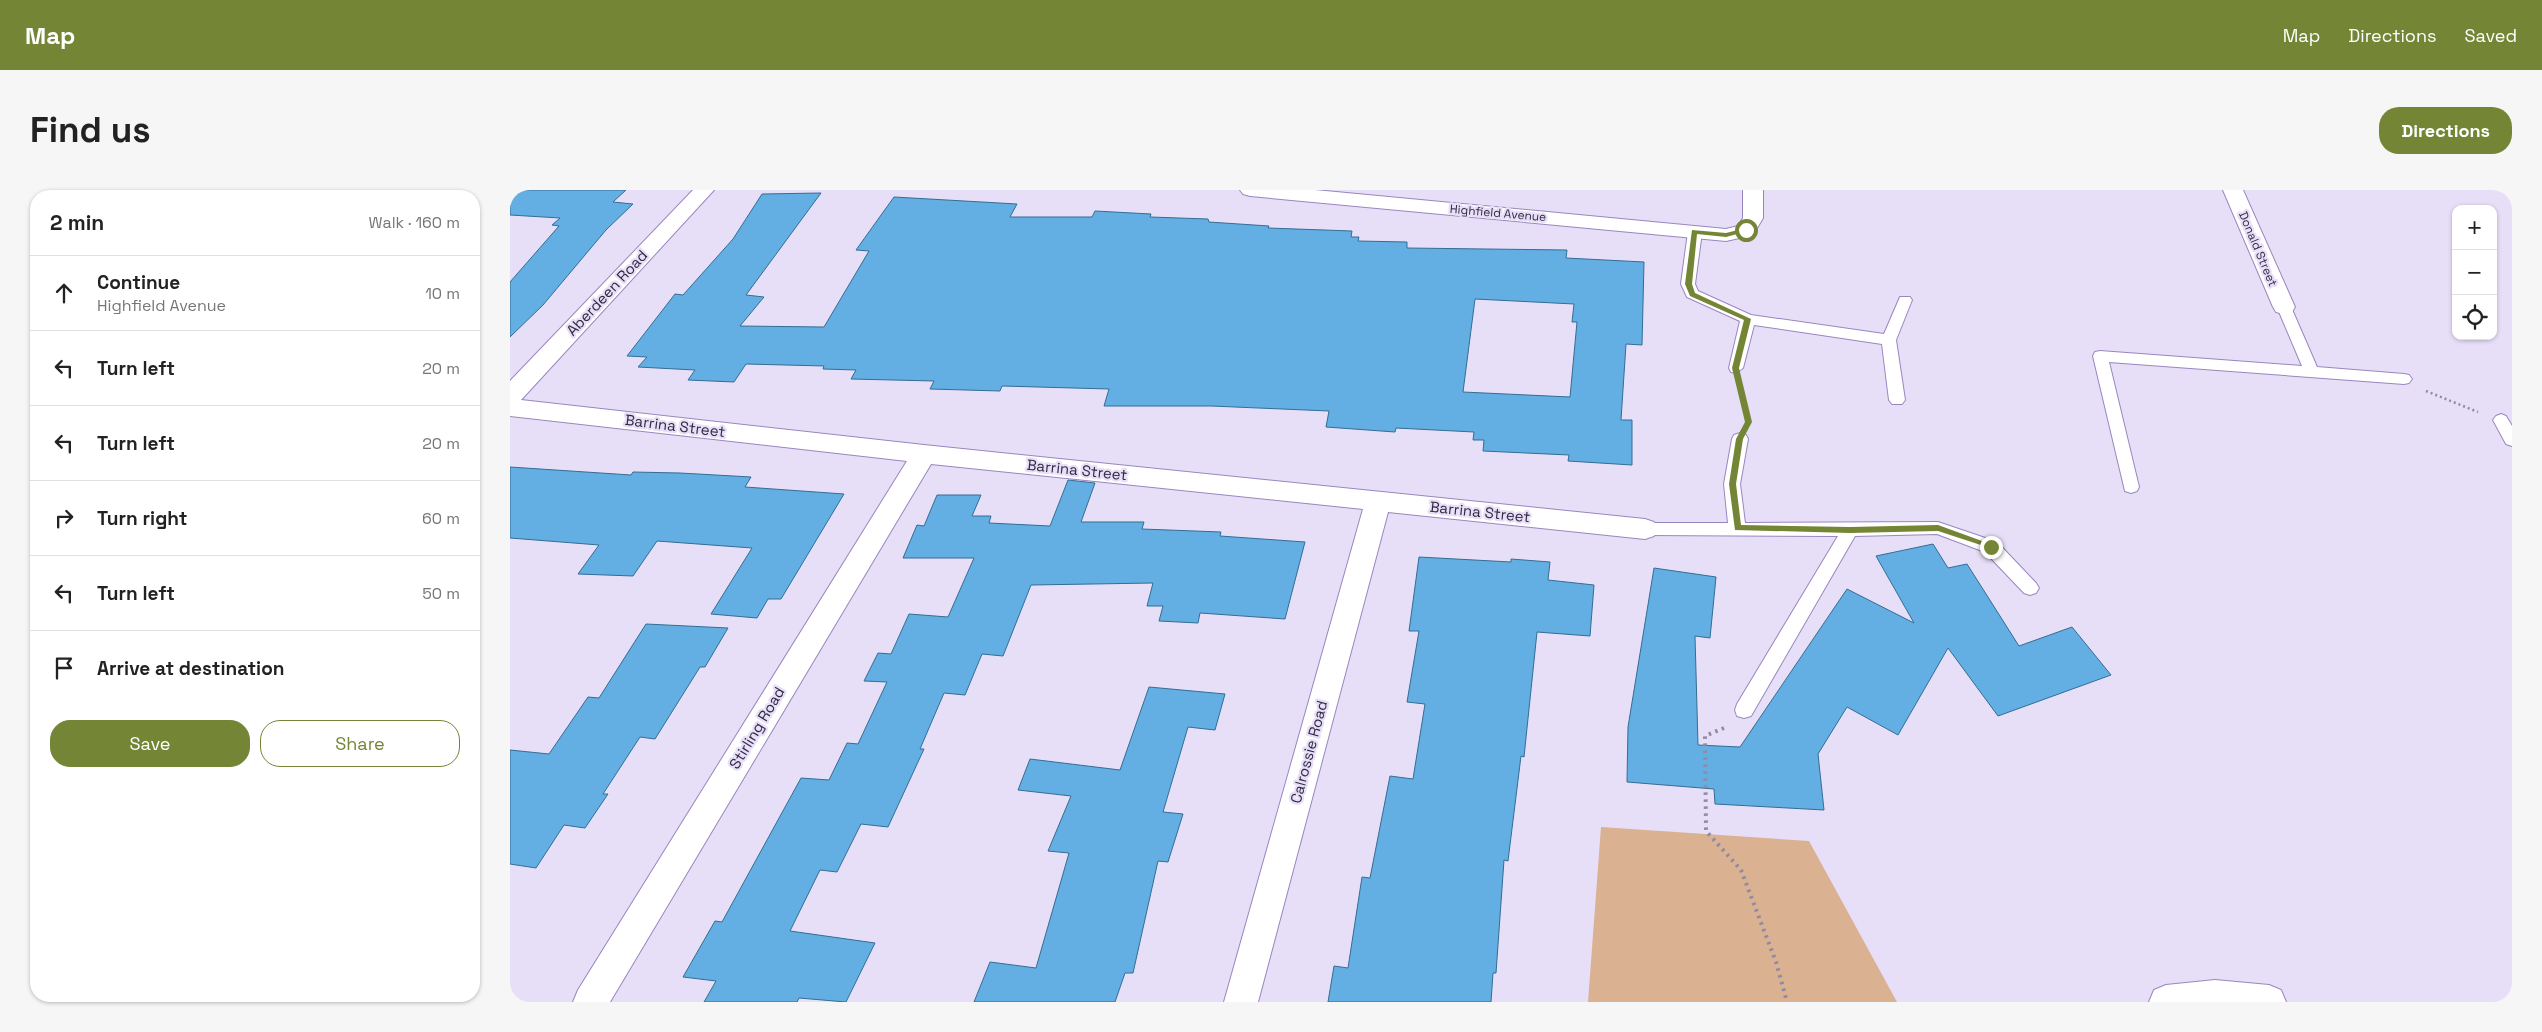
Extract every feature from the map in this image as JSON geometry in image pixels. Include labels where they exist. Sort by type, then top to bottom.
[{"type":"street","name":"Aberdeen Road","points":[[510,396],[704,190]]},
{"type":"street","name":"Highfield Avenue","points":[[1250,190],[1726,235],[1746,230],[1753,218],[1753,190]]},
{"type":"street","name":"Donald Street","points":[[2233,190],[2284,308]]},
{"type":"street","name":"Barrina Street","points":[[510,407],[924,454],[1645,529]]},
{"type":"street","name":"Stirling Road","points":[[590,1002],[924,454]]},
{"type":"street","name":"Calrossie Road","points":[[1241,1002],[1378,501]]},
{"type":"street","points":[[2166,1002],[2215,997],[2269,1002]]},
{"type":"lane","points":[[1694,232],[1688,284],[1692,294],[1748,319],[1889,340]]},
{"type":"lane","points":[[1897,400],[1889,340],[1905,300]]},
{"type":"lane","points":[[2284,308],[2312,372]]},
{"type":"lane","points":[[1736,368],[1748,319]]},
{"type":"lane","points":[[2132,488],[2100,356],[2404,379]]},
{"type":"lane","points":[[2502,420],[2512,440]]},
{"type":"lane","points":[[1737,528],[1732,484],[1740,439]]},
{"type":"lane","points":[[1645,529],[1850,530],[1938,528],[1991,547],[2030,588]]},
{"type":"lane","points":[[1744,710],[1850,530]]},
{"type":"path","points":[[1736,368],[1748,422],[1740,439]]},
{"type":"path","points":[[2404,379],[2452,404],[2502,420]]},
{"type":"path","points":[[1744,710],[1730,726],[1705,736],[1706,831],[1741,870],[1776,962],[1787,1002]]},
{"type":"shaded area","points":[[1601,827],[1809,841],[1897,1002],[1588,1002]]},
{"type":"building","points":[[510,190],[626,190],[613,202],[633,204],[606,230],[543,305],[510,337],[510,282],[559,226],[552,225],[560,218],[510,215]]},
{"type":"building","points":[[821,193],[746,295],[764,297],[740,326],[824,327],[869,251],[856,250],[894,197],[1017,204],[1010,217],[1092,217],[1095,211],[1151,214],[1150,217],[1208,219],[1209,222],[1269,226],[1268,228],[1352,231],[1351,237],[1359,237],[1358,241],[1407,242],[1407,248],[1567,250],[1566,258],[1644,262],[1642,345],[1626,344],[1621,420],[1632,420],[1632,465],[1568,461],[1569,455],[1483,451],[1484,440],[1473,440],[1474,432],[1396,428],[1395,432],[1326,427],[1329,411],[1211,406],[1104,406],[1109,389],[1002,386],[1000,391],[930,389],[934,381],[851,379],[856,370],[823,369],[824,366],[746,364],[734,382],[688,380],[695,370],[638,367],[647,357],[627,356],[675,294],[683,295],[733,239],[762,194]],"holes":[[[1475,299],[1574,304],[1572,322],[1577,322],[1570,397],[1463,392]]]},
{"type":"building","points":[[510,467],[631,475],[633,472],[751,477],[745,487],[844,494],[781,599],[768,599],[757,618],[711,614],[752,548],[657,541],[633,576],[578,574],[599,545],[510,538]]},
{"type":"building","points":[[1068,480],[1095,483],[1081,522],[1144,522],[1142,529],[1221,532],[1220,536],[1305,542],[1285,619],[1200,613],[1198,623],[1159,621],[1163,606],[1147,606],[1153,583],[1031,585],[1003,656],[982,654],[965,695],[944,693],[920,749],[924,749],[888,827],[861,824],[837,872],[820,870],[790,931],[875,943],[846,1002],[799,998],[797,1002],[704,1002],[716,981],[683,977],[715,921],[722,922],[801,778],[829,780],[847,743],[858,744],[887,682],[864,681],[878,653],[891,654],[909,614],[948,617],[974,558],[903,558],[917,525],[924,526],[937,495],[981,495],[972,516],[991,516],[989,523],[1050,526]]},
{"type":"building","points":[[1933,544],[1948,568],[1967,564],[2019,646],[2072,627],[2111,675],[1998,716],[1948,648],[1898,735],[1847,707],[1818,754],[1824,810],[1715,804],[1714,789],[1627,782],[1628,727],[1654,568],[1716,577],[1710,638],[1695,636],[1698,745],[1740,747],[1847,589],[1914,623],[1876,556]]},
{"type":"building","points":[[1419,557],[1511,562],[1511,559],[1550,562],[1548,580],[1594,585],[1590,636],[1537,632],[1524,757],[1521,756],[1508,861],[1504,860],[1496,973],[1493,973],[1491,1002],[1328,1002],[1334,966],[1348,968],[1362,877],[1370,878],[1390,776],[1413,779],[1425,704],[1407,702],[1419,631],[1409,631]]},
{"type":"building","points":[[646,624],[728,628],[705,667],[700,667],[655,739],[640,737],[603,794],[608,794],[585,828],[564,825],[536,868],[510,864],[510,750],[549,754],[588,697],[599,698]]},
{"type":"building","points":[[1149,687],[1225,694],[1215,730],[1188,727],[1163,812],[1183,814],[1168,862],[1158,861],[1133,973],[1125,973],[1115,1002],[974,1002],[990,962],[1036,968],[1069,853],[1048,851],[1071,796],[1018,790],[1030,759],[1120,770]]},
{"type":"route","points":[[1746,230],[1726,235],[1694,232],[1688,284],[1692,294],[1748,319],[1736,368],[1748,422],[1740,439],[1732,484],[1737,528],[1850,530],[1938,528],[1991,547]]}]
